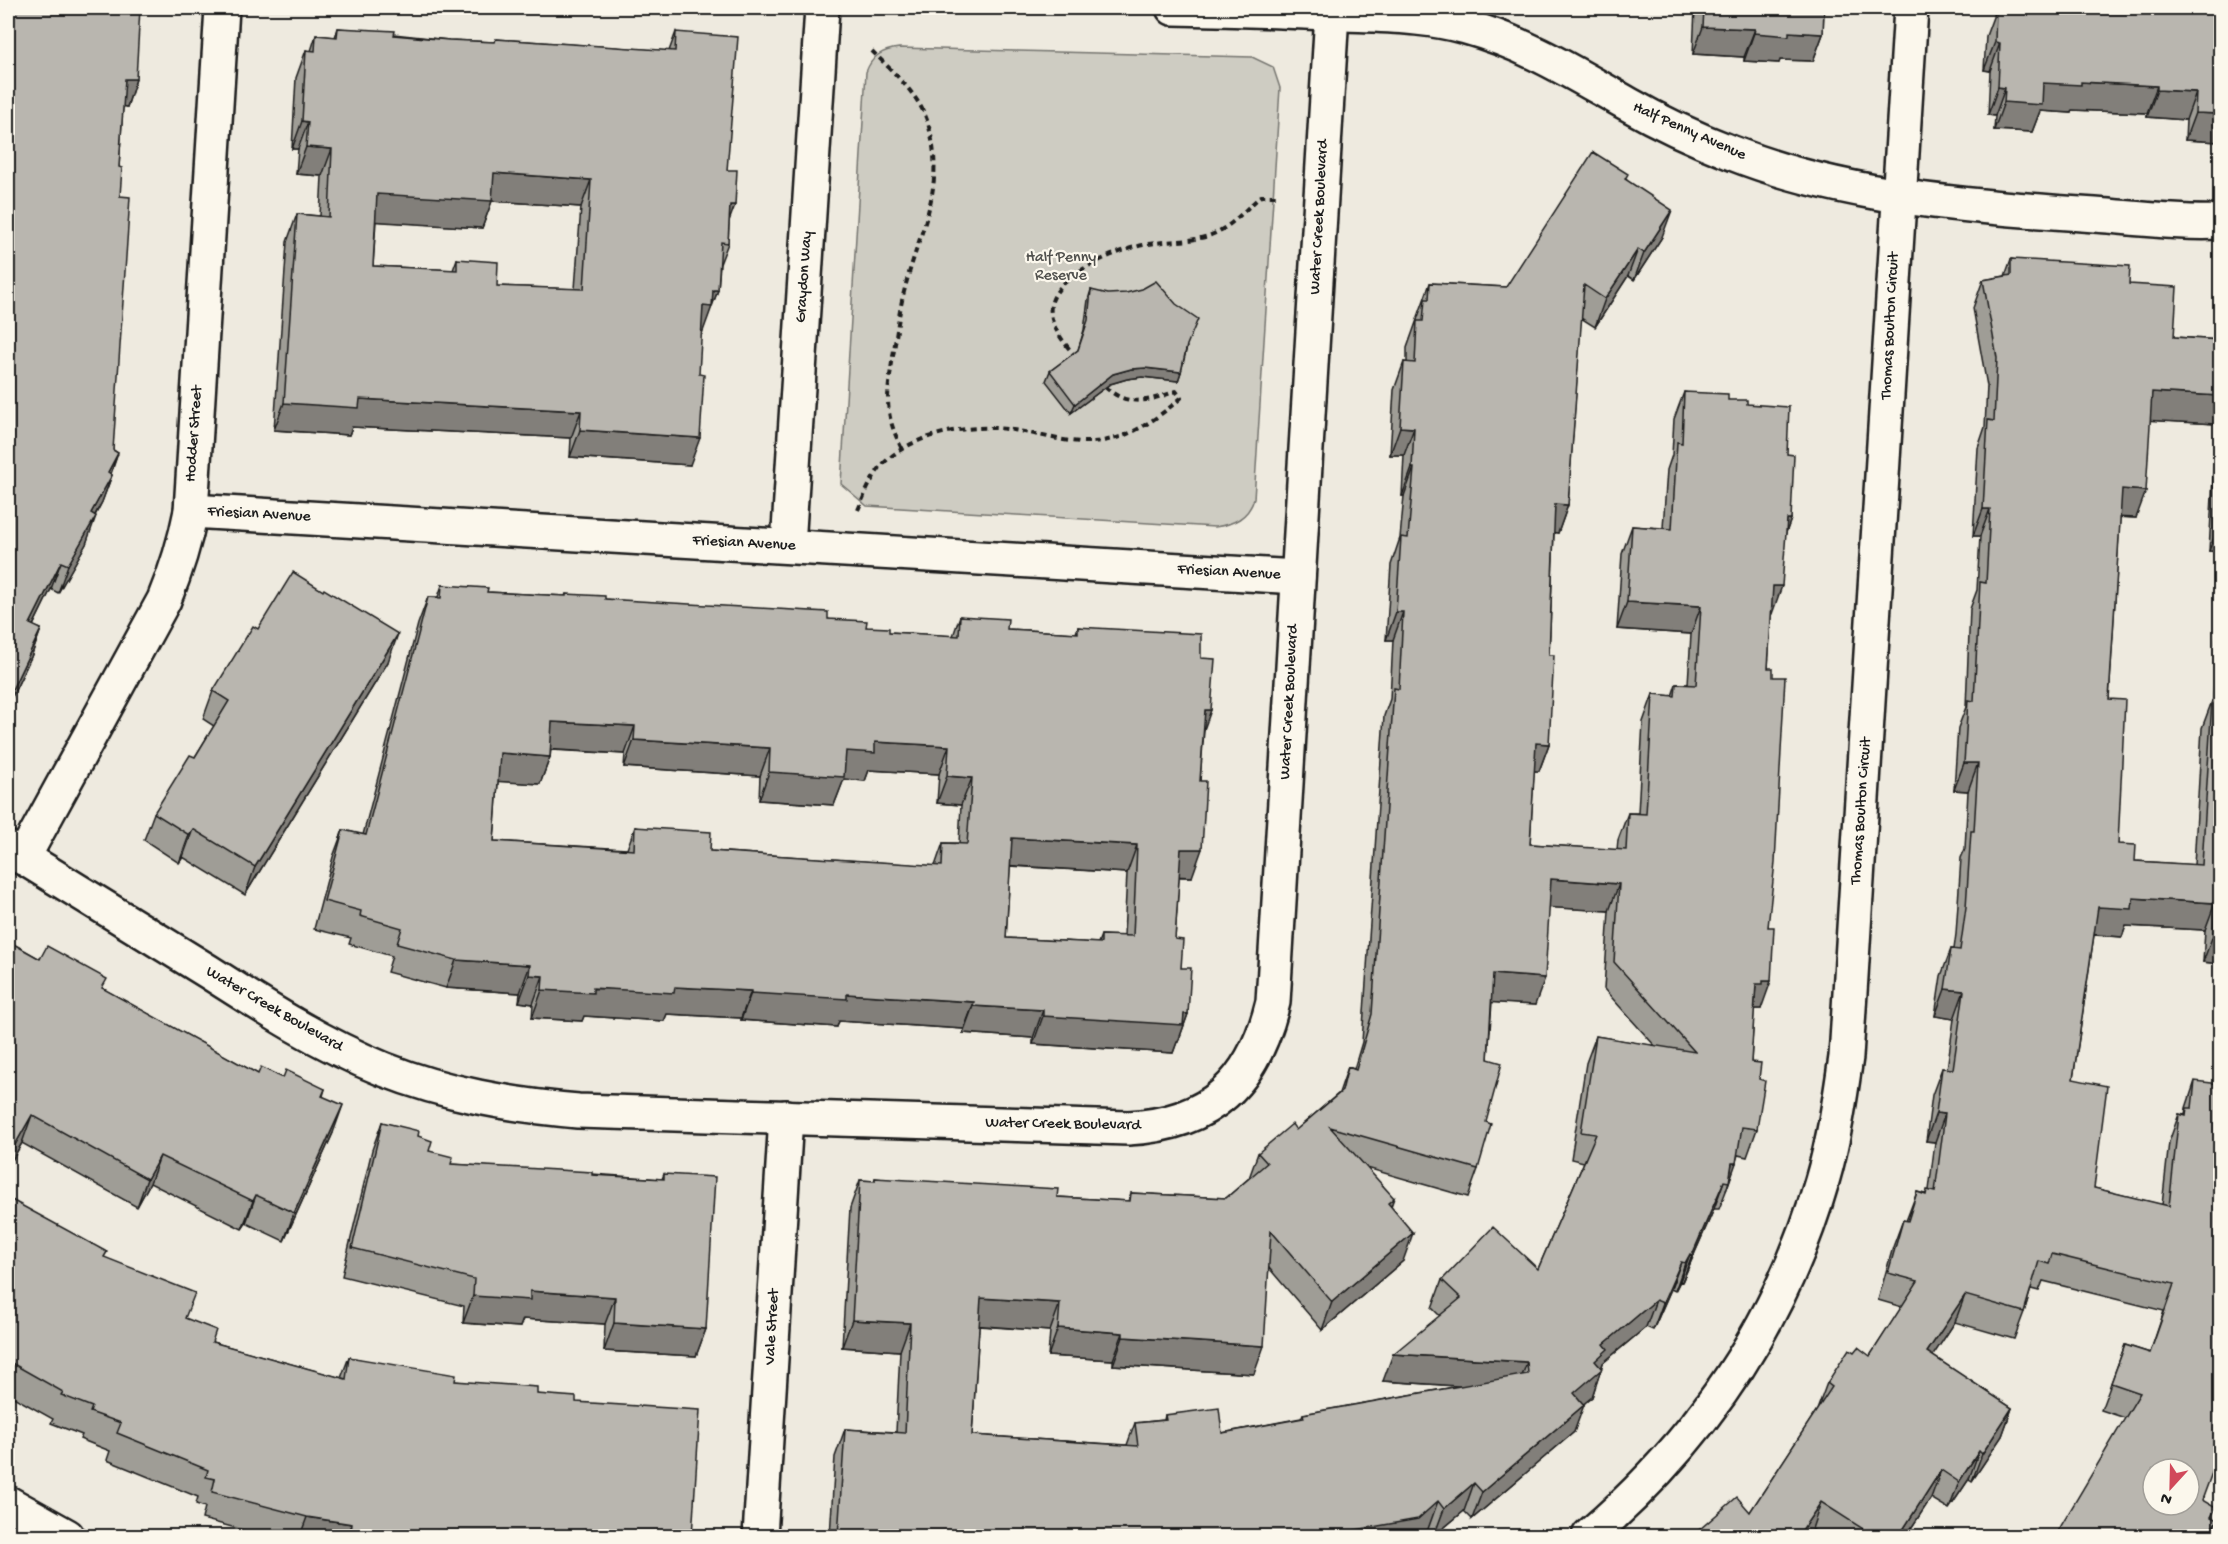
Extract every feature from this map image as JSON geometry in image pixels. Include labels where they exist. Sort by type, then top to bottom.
[{"type":"street","name":"Hodder Street","points":[[15,853],[164,600],[178,565],[191,511],[222,8]]},
{"type":"street","name":"Graydon Way","points":[[788,546],[822,8]]},
{"type":"street","name":"Half Penny Avenue","points":[[1173,8],[1332,13],[1428,20],[1464,26],[1541,54],[1678,130],[1732,153],[1787,172],[1899,195],[2021,210],[2220,223]]},
{"type":"street","name":"Thomas Boulton Circuit","points":[[1589,1536],[1625,1505],[1670,1459],[1710,1409],[1745,1356],[1776,1300],[1802,1242],[1822,1182],[1837,1119],[1846,1057],[1911,8]]},
{"type":"street","name":"Water Creek Boulevard","points":[[15,853],[298,1028],[384,1069],[428,1084],[478,1097],[527,1106],[578,1111],[1128,1128],[1154,1127],[1179,1120],[1203,1109],[1224,1094],[1242,1075],[1257,1052],[1267,1028],[1273,1002],[1332,13]]},
{"type":"street","name":"Friesian Avenue","points":[[191,511],[1298,577]]},
{"type":"street","name":"Vale Street","points":[[760,1536],[786,1117]]},
{"type":"street","points":[[8,1503],[67,1536]]},
{"type":"path","points":[[872,51],[910,93],[924,114],[929,126],[932,152],[932,198],[905,288],[888,402],[890,422],[902,449]]},
{"type":"path","points":[[1083,366],[1060,335],[1051,314],[1050,304],[1054,295],[1072,277],[1099,261],[1129,248],[1210,235],[1232,224],[1261,196],[1278,196]]},
{"type":"path","points":[[856,515],[866,491],[884,464],[902,449],[930,437],[978,427],[1013,430],[1070,441],[1110,440],[1135,431],[1166,411],[1181,398],[1176,391],[1154,399],[1131,401],[1114,396],[1099,381]]},
{"type":"green space","name":"Half Penny Reserve","points":[[899,48],[1252,57],[1273,67],[1280,88],[1254,499],[1248,511],[1239,519],[1215,527],[867,506],[841,484],[866,72],[878,55]]},
{"type":"building","points":[[8,8],[140,8],[136,79],[125,79],[119,167],[122,168],[120,196],[130,197],[113,450],[118,453],[108,472],[112,475],[91,513],[96,516],[68,565],[61,562],[30,624],[41,629],[8,698]]},
{"type":"building","points":[[1704,8],[1824,8],[1823,34],[1789,32],[1789,36],[1754,33],[1755,29],[1703,27]]},
{"type":"building","points":[[1996,8],[2220,8],[2220,114],[2195,113],[2196,92],[2157,90],[2157,86],[2081,82],[2081,85],[2043,83],[2042,105],[2004,102],[2005,88],[1998,87],[2000,43],[1995,42]]},
{"type":"building","points":[[338,28],[395,31],[394,35],[449,40],[495,42],[496,39],[675,51],[676,32],[738,37],[727,170],[737,170],[735,205],[730,205],[728,243],[721,242],[718,290],[713,290],[712,307],[703,306],[699,374],[704,375],[700,438],[580,430],[581,411],[360,399],[359,408],[284,403],[297,214],[329,217],[332,149],[306,147],[308,122],[302,121],[306,50],[315,51],[316,35],[337,37]],"holes":[[[494,173],[591,180],[584,289],[497,286],[498,262],[457,259],[457,270],[373,266],[377,194],[492,201]]]},
{"type":"building","points":[[1593,152],[1628,174],[1625,179],[1672,210],[1644,253],[1638,249],[1605,299],[1584,285],[1568,505],[1555,504],[1549,655],[1554,655],[1549,744],[1536,743],[1530,844],[1626,850],[1628,813],[1646,814],[1653,694],[1675,696],[1676,684],[1696,685],[1701,606],[1627,602],[1632,526],[1672,529],[1677,442],[1682,443],[1684,392],[1728,394],[1728,400],[1747,400],[1747,404],[1789,407],[1787,454],[1794,455],[1791,519],[1787,519],[1782,586],[1773,586],[1768,668],[1773,668],[1773,677],[1785,677],[1775,862],[1768,927],[1774,927],[1771,981],[1756,984],[1751,1062],[1761,1063],[1759,1079],[1765,1081],[1757,1129],[1742,1127],[1736,1163],[1732,1163],[1729,1182],[1724,1181],[1692,1255],[1690,1254],[1685,1263],[1681,1262],[1663,1303],[1656,1300],[1604,1344],[1608,1349],[1595,1361],[1602,1369],[1574,1393],[1584,1405],[1482,1492],[1474,1483],[1444,1509],[1438,1501],[1418,1519],[1355,1530],[1357,1536],[838,1536],[845,1429],[905,1433],[910,1323],[852,1320],[860,1180],[875,1181],[875,1178],[1058,1189],[1057,1197],[1130,1201],[1131,1193],[1226,1198],[1267,1163],[1258,1153],[1292,1124],[1296,1130],[1342,1091],[1348,1067],[1356,1070],[1372,1014],[1394,688],[1399,689],[1403,612],[1396,612],[1401,537],[1408,538],[1414,468],[1412,468],[1414,428],[1400,427],[1404,362],[1415,363],[1417,321],[1423,321],[1425,299],[1429,299],[1430,283],[1506,287]],"holes":[[[1551,879],[1619,884],[1614,962],[1695,1052],[1596,1036],[1581,1132],[1596,1134],[1538,1269],[1493,1227],[1442,1280],[1461,1298],[1393,1354],[1527,1362],[1528,1374],[1303,1414],[1304,1418],[1222,1433],[1219,1408],[1165,1415],[1166,1420],[1135,1423],[1138,1446],[972,1435],[981,1298],[1060,1303],[1058,1328],[1123,1333],[1123,1337],[1264,1346],[1271,1231],[1332,1302],[1413,1233],[1388,1203],[1394,1198],[1330,1127],[1478,1169],[1491,1124],[1486,1122],[1502,1063],[1488,1059],[1493,974],[1545,978]]]},
{"type":"building","points":[[2011,259],[2130,266],[2129,284],[2177,287],[2174,337],[2220,340],[2220,396],[2152,392],[2146,491],[2122,489],[2109,699],[2125,700],[2118,844],[2136,845],[2135,861],[2202,865],[2212,701],[2220,701],[2220,936],[2213,935],[2215,903],[2133,898],[2132,909],[2098,907],[2073,1079],[2107,1086],[2094,1188],[2169,1206],[2179,1114],[2186,1116],[2187,1108],[2192,1108],[2195,1081],[2220,1084],[2220,1451],[2202,1500],[2216,1508],[2211,1517],[2217,1520],[2207,1536],[2055,1536],[2140,1393],[2111,1383],[2125,1345],[2150,1353],[2174,1284],[2052,1254],[2049,1264],[2039,1261],[2024,1312],[1965,1295],[1927,1352],[2012,1408],[1982,1454],[1979,1451],[1959,1482],[1941,1470],[1899,1536],[1874,1536],[1821,1502],[1798,1536],[1692,1536],[1737,1497],[1750,1512],[1832,1387],[1827,1383],[1849,1349],[1854,1352],[1858,1347],[1870,1356],[1918,1281],[1888,1273],[1903,1220],[1908,1221],[1917,1192],[1926,1195],[1927,1190],[1935,1192],[1945,1114],[1936,1113],[1942,1068],[1953,1069],[1964,991],[1945,989],[1951,949],[1960,950],[1966,907],[1971,831],[1974,831],[1978,763],[1964,763],[1968,700],[1974,701],[1980,582],[1986,583],[1990,509],[1983,509],[1988,420],[1994,421],[1997,358],[1983,280],[2011,275]]},
{"type":"building","points":[[1156,281],[1176,304],[1198,319],[1187,345],[1181,372],[1145,368],[1113,374],[1075,404],[1050,371],[1078,350],[1088,320],[1091,290],[1108,294],[1126,293],[1142,289]]},
{"type":"building","points":[[293,572],[398,634],[255,867],[193,829],[189,835],[154,813],[190,755],[195,757],[229,701],[213,691],[253,626],[258,629]]},
{"type":"building","points":[[442,585],[488,588],[487,592],[605,596],[605,599],[828,612],[828,619],[867,621],[866,627],[889,628],[889,632],[959,636],[960,616],[1008,619],[1007,629],[1078,633],[1078,627],[1201,634],[1201,658],[1215,659],[1211,710],[1205,710],[1200,781],[1206,781],[1202,849],[1181,849],[1175,939],[1183,940],[1181,968],[1191,968],[1188,1014],[1184,1014],[1183,1025],[1043,1016],[1043,1010],[973,1006],[974,1002],[847,994],[847,999],[675,987],[674,993],[593,988],[593,993],[542,990],[543,976],[529,975],[530,965],[456,960],[397,944],[402,928],[360,916],[361,911],[324,901],[343,830],[366,835],[428,597],[441,598]],"holes":[[[552,722],[635,726],[634,740],[770,748],[769,772],[844,777],[846,751],[875,753],[875,742],[949,746],[947,776],[972,778],[967,844],[943,843],[942,866],[710,851],[711,832],[635,827],[634,850],[494,841],[500,753],[550,757]],[[1012,838],[1137,845],[1133,936],[1101,935],[1101,943],[1006,938]]]},
{"type":"building","points":[[8,941],[40,959],[47,946],[107,979],[102,988],[258,1074],[261,1067],[283,1078],[286,1070],[325,1089],[322,1096],[343,1105],[294,1213],[256,1195],[253,1201],[160,1156],[147,1179],[32,1115],[8,1157]]},
{"type":"building","points":[[382,1122],[419,1131],[418,1136],[432,1141],[429,1151],[453,1157],[451,1164],[592,1172],[592,1175],[664,1179],[664,1174],[715,1177],[706,1329],[614,1323],[615,1297],[530,1291],[530,1300],[473,1296],[474,1279],[352,1248]]},
{"type":"building","points":[[8,1198],[107,1252],[104,1257],[195,1293],[185,1318],[216,1330],[212,1342],[346,1379],[349,1357],[456,1375],[455,1381],[537,1387],[537,1394],[576,1397],[576,1402],[700,1410],[692,1536],[374,1536],[351,1533],[352,1524],[307,1517],[212,1492],[215,1479],[206,1477],[208,1470],[117,1433],[121,1423],[90,1412],[92,1407],[61,1395],[63,1392],[8,1361]]}]
